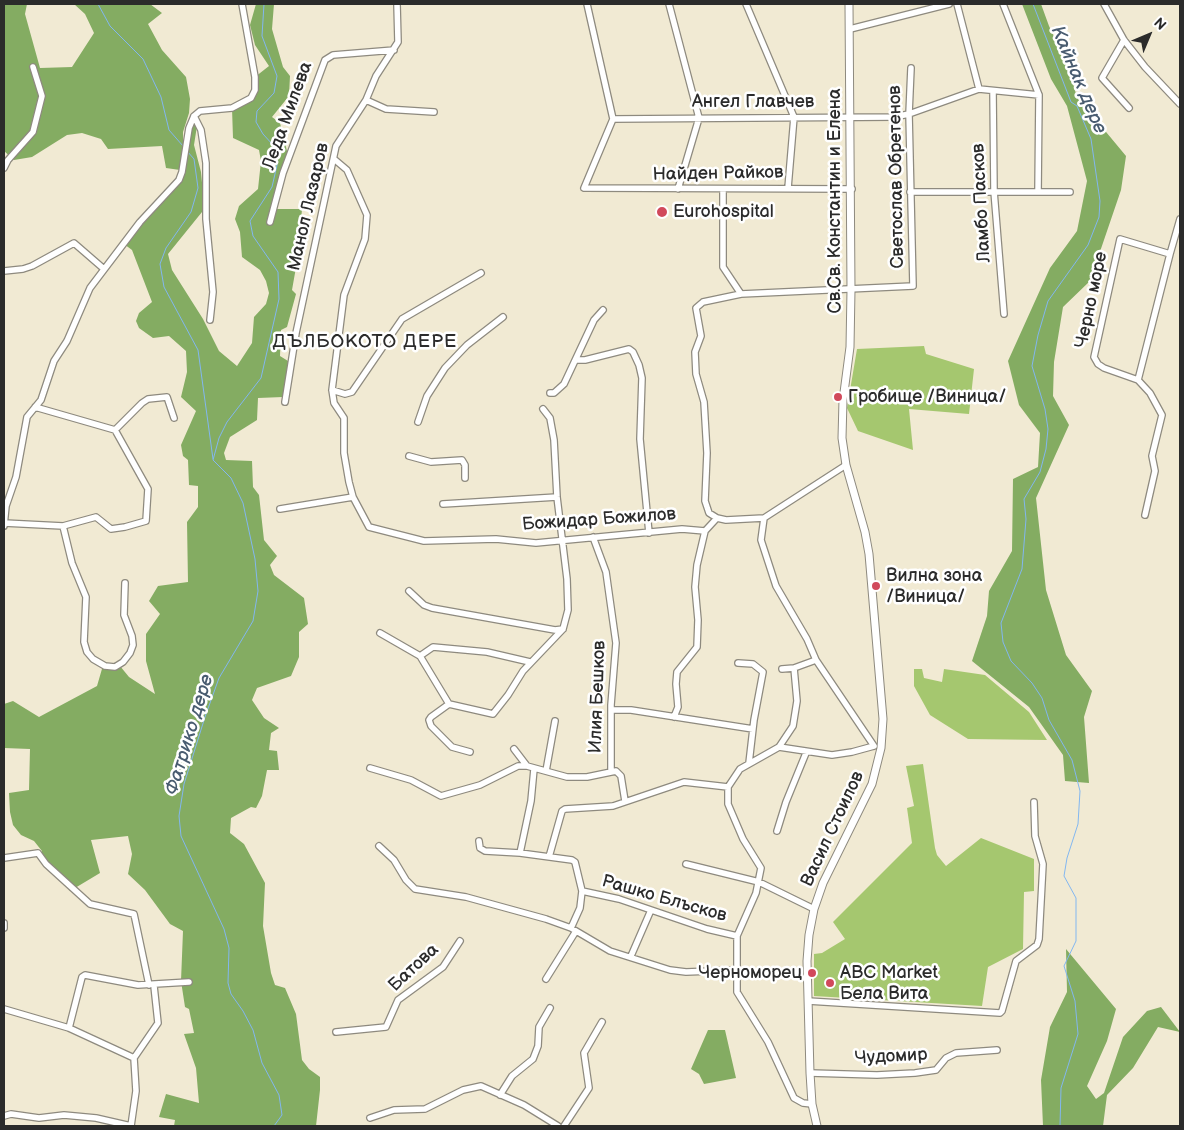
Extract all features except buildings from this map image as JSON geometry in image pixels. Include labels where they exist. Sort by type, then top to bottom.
[{"type":"street","points":[[35,407],[115,430],[148,489],[146,521],[125,528],[111,529],[96,517],[63,526],[4,525],[6,506],[16,478],[27,417],[35,407],[41,400],[54,361],[67,341],[90,288],[140,222],[178,180],[189,128],[194,116],[200,111],[232,108],[251,98],[255,90],[255,77],[242,4]]},
{"type":"street","name":"Манол Лазаров","points":[[285,402],[296,333],[336,146],[366,100],[376,76],[398,42],[397,4]]},
{"type":"street","points":[[587,4],[613,119]]},
{"type":"street","points":[[669,4],[699,118],[678,189]]},
{"type":"street","points":[[746,4],[794,117],[788,188]]},
{"type":"street","name":"Св.Св. Константин и Елена","points":[[843,397],[850,348],[851,290],[852,189],[849,4]]},
{"type":"street","points":[[850,29],[949,4]]},
{"type":"street","points":[[957,4],[979,89]]},
{"type":"street","points":[[1003,4],[1039,95],[1038,192]]},
{"type":"street","points":[[1104,4],[1124,40],[1145,67],[1180,104]]},
{"type":"street","points":[[1124,40],[1102,78],[1129,108]]},
{"type":"street","name":"Леда Милева","points":[[270,222],[283,173],[325,60],[333,56],[394,50]]},
{"type":"street","points":[[4,168],[33,132],[42,96],[33,67]]},
{"type":"street","name":"Светослав Обретенов","points":[[851,290],[913,286],[909,114],[911,68]]},
{"type":"street","name":"Ангел Главчев","points":[[613,119],[851,118],[909,114],[979,89],[1039,95]]},
{"type":"street","name":"Ламбо Пасков","points":[[993,91],[994,191],[1004,314]]},
{"type":"street","points":[[366,100],[386,109],[434,112]]},
{"type":"street","points":[[194,116],[200,130],[206,163],[206,219],[212,292],[210,320]]},
{"type":"street","name":"Найден Райков","points":[[613,119],[584,188],[852,189]]},
{"type":"street","points":[[334,159],[347,170],[367,215],[365,239],[344,295],[332,390],[345,394],[352,392],[402,319],[481,273]]},
{"type":"street","points":[[722,190],[723,267],[741,294]]},
{"type":"street","points":[[910,192],[1070,192]]},
{"type":"street","points":[[1144,515],[1155,471],[1152,456],[1162,415],[1150,393],[1138,380],[1180,219]]},
{"type":"street","name":"Черно море","points":[[1138,380],[1104,368],[1098,364],[1094,357],[1120,239],[1170,254]]},
{"type":"street","points":[[4,271],[32,266],[74,243],[104,269]]},
{"type":"street","points":[[846,465],[764,518],[726,520],[717,518],[709,513],[705,501],[706,426],[704,402],[696,374],[696,352],[701,336],[695,312],[698,304],[703,302],[741,294],[851,290]]},
{"type":"street","points":[[552,393],[564,384],[577,360],[594,320],[603,310]]},
{"type":"street","points":[[418,422],[427,396],[445,368],[467,346],[503,317]]},
{"type":"street","points":[[577,360],[629,349],[633,352],[639,365],[642,378],[640,439],[649,533]]},
{"type":"street","name":"Божидар Божилов","points":[[332,390],[334,403],[344,418],[344,453],[353,496],[369,527],[424,541],[496,539],[536,543],[560,539],[649,533],[682,528],[705,531]]},
{"type":"street","name":"Васил Стоилов","points":[[817,1126],[812,1104],[810,1073],[807,951],[814,909],[822,883],[865,802],[872,784],[883,719],[869,554],[865,532],[846,465],[842,438],[843,397]]},
{"type":"street","points":[[115,430],[142,403],[155,398],[168,398],[174,418]]},
{"type":"street","points":[[380,633],[420,656],[448,704],[493,714],[530,662],[563,629],[568,610],[568,590],[556,497],[554,440],[550,418],[543,409]]},
{"type":"street","points":[[409,456],[431,462],[462,460],[465,465],[465,478]]},
{"type":"street","points":[[280,509],[353,496]]},
{"type":"street","points":[[443,504],[556,497]]},
{"type":"street","points":[[674,717],[678,707],[677,672],[697,647],[698,620],[695,587],[697,564],[705,531],[717,518]]},
{"type":"street","points":[[764,518],[762,540],[768,566],[776,586],[808,639],[816,660],[878,747],[839,754],[806,753],[779,747]]},
{"type":"street","points":[[63,526],[72,563],[86,597],[84,642],[87,652],[93,660],[105,666],[115,667],[122,662],[130,653],[133,645],[124,614],[125,583]]},
{"type":"street","name":"Илия Бешков","points":[[593,537],[606,572],[616,643],[610,772]]},
{"type":"street","points":[[408,591],[424,606],[432,608],[555,630],[563,629]]},
{"type":"street","points":[[420,656],[433,647],[487,652],[530,662]]},
{"type":"street","points":[[782,669],[794,668],[816,660]]},
{"type":"street","points":[[738,663],[753,664],[763,672],[753,729],[750,763]]},
{"type":"street","points":[[794,668],[797,701],[795,718],[779,747],[740,769],[728,787],[728,804],[744,839],[760,864],[759,882],[737,936],[737,992],[768,1042],[794,1098],[798,1102],[812,1104]]},
{"type":"street","points":[[448,704],[431,717],[430,723],[452,747],[470,752]]},
{"type":"street","points":[[613,710],[631,710],[753,729]]},
{"type":"street","points":[[546,772],[555,721]]},
{"type":"street","points":[[514,749],[527,766]]},
{"type":"street","points":[[778,831],[786,802],[806,753]]},
{"type":"street","points":[[370,768],[411,780],[441,796],[480,785],[518,766],[527,766],[546,772],[579,778],[616,772],[621,776],[625,801]]},
{"type":"street","points":[[520,853],[532,801],[534,769]]},
{"type":"street","points":[[549,857],[563,810],[613,806],[684,782],[728,787]]},
{"type":"street","points":[[808,1000],[1000,1013],[1004,1009],[1016,961],[1037,945],[1039,939],[1043,864],[1035,836],[1034,802]]},
{"type":"street","points":[[479,841],[480,848],[485,851],[520,853],[575,862],[582,891],[580,908],[573,929],[546,979]]},
{"type":"street","points":[[379,846],[394,860],[406,880],[415,889],[486,901],[573,929],[610,951],[678,972],[737,970]]},
{"type":"street","points":[[4,858],[38,853],[46,864],[90,904],[134,914],[158,1022],[134,1058],[136,1091],[131,1126],[96,1118],[64,1115],[39,1118],[28,1118],[24,1115],[4,1116]]},
{"type":"street","points":[[686,864],[759,882],[814,909]]},
{"type":"street","name":"Рашко Блъсков","points":[[582,891],[619,899],[737,936]]},
{"type":"street","points":[[631,956],[652,910]]},
{"type":"street","points":[[4,923],[4,928]]},
{"type":"street","name":"Батова","points":[[336,1032],[386,1026],[398,1000],[443,967],[460,942]]},
{"type":"street","points":[[68,1028],[82,978],[85,974],[126,983],[151,985],[189,982]]},
{"type":"street","points":[[500,1095],[512,1076],[533,1059],[537,1052],[539,1027],[550,1008]]},
{"type":"street","points":[[4,1009],[68,1028],[134,1058]]},
{"type":"street","points":[[564,1126],[589,1088],[590,1084],[583,1057],[602,1022]]},
{"type":"street","name":"Чудомир","points":[[810,1073],[877,1075],[915,1073],[936,1070],[946,1058],[956,1052],[997,1050]]},
{"type":"street","points":[[370,1118],[394,1110],[425,1109],[475,1086],[487,1088],[524,1105],[558,1126]]},
{"type":"green space","points":[[4,4],[27,4],[25,14],[40,68],[72,67],[94,33],[85,14],[74,4],[150,4],[162,13],[148,24],[162,50],[186,77],[190,99],[189,113],[183,132],[183,157],[180,170],[166,168],[162,146],[108,149],[101,139],[82,133],[67,135],[32,157],[14,160],[4,151]]},
{"type":"green space","points":[[256,4],[274,4],[272,29],[283,67],[290,76],[289,96],[272,117],[280,123],[289,159],[274,209],[302,209],[298,256],[292,290],[296,294],[287,327],[281,330],[280,356],[288,361],[283,397],[258,398],[257,420],[230,437],[224,453],[226,460],[252,461],[253,487],[259,495],[264,540],[277,556],[270,565],[274,575],[304,598],[308,624],[299,632],[299,657],[291,676],[257,688],[252,700],[264,718],[279,728],[271,733],[269,750],[277,751],[279,770],[267,770],[262,796],[256,808],[251,807],[231,818],[230,833],[244,844],[265,883],[263,926],[271,973],[275,985],[285,988],[296,1014],[302,1060],[309,1069],[320,1077],[320,1090],[316,1126],[174,1126],[175,1120],[159,1117],[166,1094],[199,1103],[196,1068],[184,1034],[194,1033],[189,1009],[185,1007],[181,981],[183,931],[170,924],[145,890],[128,874],[132,854],[128,836],[91,840],[100,873],[70,891],[51,867],[40,860],[42,851],[34,841],[21,835],[13,825],[10,812],[9,793],[29,790],[30,749],[4,748],[4,704],[13,701],[39,717],[97,686],[104,662],[120,666],[129,677],[155,694],[146,661],[146,634],[160,614],[149,601],[158,586],[188,582],[187,522],[198,507],[198,486],[189,485],[188,460],[183,456],[181,445],[196,411],[181,397],[187,372],[186,351],[169,336],[153,338],[139,328],[136,321],[139,313],[152,302],[132,250],[124,244],[179,180],[191,120],[197,126],[194,145],[201,172],[202,212],[168,254],[172,270],[203,319],[219,351],[237,366],[252,343],[254,317],[266,304],[269,293],[266,281],[260,270],[242,257],[240,232],[235,219],[239,206],[258,189],[261,161],[259,150],[233,138],[232,108],[251,98],[255,77],[269,66],[255,45],[250,25]]},
{"type":"green space","points":[[1022,4],[1041,4],[1067,64],[1077,97],[1126,156],[1121,190],[1090,281],[1063,307],[1054,362],[1053,396],[1069,425],[1036,498],[1046,590],[1066,655],[1092,691],[1084,717],[1089,783],[1065,781],[1063,755],[1029,707],[972,661],[987,616],[989,591],[1012,551],[1013,479],[1038,467],[1040,433],[1019,405],[1008,361],[1050,268],[1077,231],[1087,181],[1067,106],[1051,79]]},
{"type":"green space","points":[[924,346],[926,354],[974,369],[969,414],[909,409],[913,450],[858,431],[847,408],[857,349]]},
{"type":"green space","points":[[914,669],[922,669],[924,678],[942,682],[944,669],[985,675],[1029,712],[1047,740],[968,739],[930,715],[914,686]]},
{"type":"green space","points":[[923,764],[935,848],[937,855],[946,866],[981,838],[1034,859],[1034,891],[1024,892],[1023,949],[988,967],[982,1006],[814,996],[814,954],[822,953],[845,939],[833,922],[912,843],[907,808],[914,806],[906,766]]},
{"type":"green space","points":[[1066,949],[1116,1009],[1107,1041],[1087,1086],[1096,1099],[1104,1093],[1123,1037],[1147,1011],[1161,1007],[1180,1032],[1158,1027],[1133,1068],[1107,1095],[1103,1126],[1043,1126],[1041,1080],[1050,1027],[1067,992]]},
{"type":"green space","points":[[708,1030],[725,1030],[736,1078],[704,1084],[699,1074],[691,1069]]},
{"type":"waterway","points":[[98,4],[110,26],[143,59],[161,97],[169,130],[183,146]]},
{"type":"waterway","name":"Фатрико дере","points":[[264,4],[262,36],[277,76],[274,93],[257,111],[256,122],[263,134],[273,145],[277,165],[272,187],[250,221],[253,236],[278,272],[279,299],[261,378],[227,422],[219,438],[213,460],[231,478],[243,503],[255,559],[258,591],[253,621],[219,678],[205,717],[184,784],[179,816],[181,836],[224,929],[229,948],[228,983],[231,994],[253,1030],[262,1063],[279,1095],[282,1115],[274,1126]]},
{"type":"waterway","name":"Кайнак дере","points":[[1033,4],[1071,102],[1077,106],[1091,139],[1100,201],[1099,217],[1088,245],[1048,301],[1038,335],[1032,366],[1045,409],[1048,429],[1046,449],[1040,472],[1024,499],[1026,519],[1022,569],[1001,623],[1003,642],[1011,661],[1032,683],[1042,698],[1049,720],[1072,760],[1080,791],[1078,824],[1067,858],[1064,876],[1076,898],[1076,941],[1064,966],[1075,1001],[1078,1034],[1061,1088],[1060,1126]]},
{"type":"waterway","points":[[187,151],[194,159],[198,188],[191,212],[166,248],[160,264],[164,287],[198,350],[213,459]]},
{"type":"place","name":"Eurohospital","points":[[662,212]]},
{"type":"place","name":"Гробище /Виница/","points":[[838,397]]},
{"type":"place","name":"Вилна зона /Виница/","points":[[876,586]]},
{"type":"place","name":"Черноморец","points":[[812,973]]},
{"type":"place","name":"ABC Market Бела Вита","points":[[830,983]]},
{"type":"district","name":"ДЪЛБОКОТО ДЕРЕ","points":[[365,342]]}]
